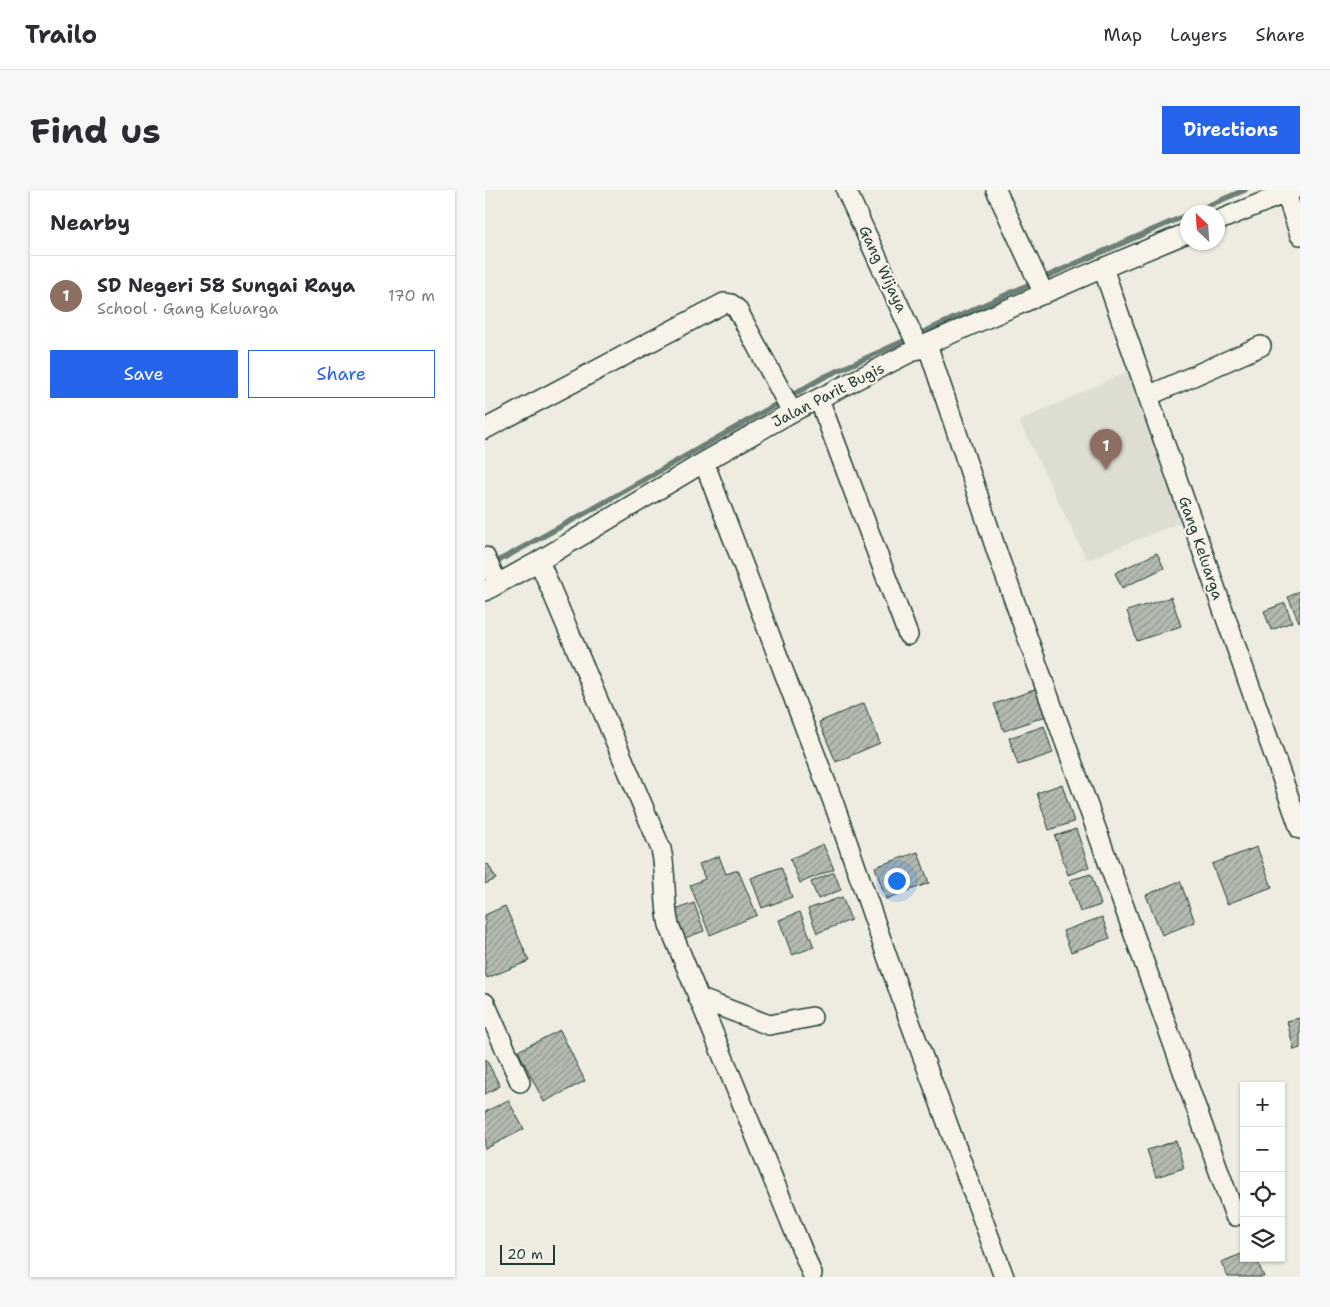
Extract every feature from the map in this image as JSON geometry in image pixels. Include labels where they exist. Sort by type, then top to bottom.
[{"type":"street","name":"Gang Wijaya","points":[[846,190],[923,346],[1235,1216]]},
{"type":"street","points":[[996,190],[1043,294]]},
{"type":"street","points":[[1225,218],[1289,192],[1300,235]]},
{"type":"street","name":"Jalan Parit Bugis","points":[[491,587],[539,561],[704,462],[792,412],[923,346],[1180,236]]},
{"type":"street","name":"Gang Keluarga","points":[[1103,268],[1299,822]]},
{"type":"street","points":[[485,429],[724,303],[731,304],[737,309],[792,412]]},
{"type":"street","points":[[1148,396],[1261,346]]},
{"type":"street","points":[[819,399],[908,636]]},
{"type":"street","points":[[704,462],[834,804],[906,1011],[1004,1277]]},
{"type":"street","points":[[485,557],[491,587]]},
{"type":"street","points":[[539,561],[661,849],[665,864],[665,911],[669,925],[811,1274]]},
{"type":"street","points":[[699,998],[769,1025],[812,1017]]},
{"type":"street","points":[[485,1004],[519,1082]]},
{"type":"shaded area","points":[[1131,370],[1188,519],[1087,560],[1019,421]]},
{"type":"building","points":[[1157,553],[1164,568],[1122,588],[1115,573]]},
{"type":"building","points":[[1300,591],[1300,621],[1299,622],[1288,597]]},
{"type":"building","points":[[1171,597],[1181,626],[1137,641],[1127,611]]},
{"type":"building","points":[[1285,603],[1292,622],[1271,630],[1264,611]]},
{"type":"building","points":[[1037,689],[1046,716],[1004,731],[994,704]]},
{"type":"building","points":[[864,703],[880,743],[836,762],[819,722]]},
{"type":"building","points":[[1044,726],[1053,753],[1018,765],[1009,738]]},
{"type":"building","points":[[1062,784],[1074,822],[1049,830],[1037,793]]},
{"type":"building","points":[[1076,829],[1089,867],[1068,875],[1055,836]]},
{"type":"building","points":[[823,844],[834,869],[800,883],[790,859]]},
{"type":"building","points":[[1257,847],[1272,887],[1227,904],[1212,864]]},
{"type":"building","points":[[918,852],[929,883],[886,899],[875,867]]},
{"type":"building","points":[[719,856],[726,874],[738,870],[757,915],[710,935],[690,885],[705,879],[699,864]]},
{"type":"building","points":[[488,864],[496,879],[485,884],[485,865]]},
{"type":"building","points":[[781,867],[792,897],[762,908],[751,878]]},
{"type":"building","points":[[834,872],[841,890],[818,899],[811,882]]},
{"type":"building","points":[[1091,874],[1101,905],[1080,912],[1070,880]]},
{"type":"building","points":[[1180,881],[1195,922],[1162,935],[1146,895]]},
{"type":"building","points":[[842,897],[851,920],[817,933],[808,909]]},
{"type":"building","points":[[694,903],[704,931],[682,939],[672,911]]},
{"type":"building","points":[[505,906],[529,961],[487,978],[485,973],[485,915]]},
{"type":"building","points":[[800,912],[814,947],[792,955],[779,920]]},
{"type":"building","points":[[1102,917],[1110,938],[1071,952],[1063,931]]},
{"type":"building","points":[[1300,1018],[1300,1048],[1294,1050],[1287,1021]]},
{"type":"building","points":[[560,1030],[585,1081],[544,1102],[518,1051]]},
{"type":"building","points":[[485,1060],[500,1086],[485,1094]]},
{"type":"building","points":[[508,1100],[524,1129],[485,1149],[485,1112]]},
{"type":"building","points":[[1176,1141],[1184,1168],[1156,1177],[1147,1150]]},
{"type":"building","points":[[1240,1255],[1240,1262],[1258,1262],[1264,1277],[1228,1277],[1221,1262]]},
{"type":"waterway","points":[[1210,205],[1245,190]]},
{"type":"waterway","points":[[491,565],[824,377],[1180,218]]},
{"type":"place","name":"SD Negeri 58 Sungai Raya","points":[[1106,470]]}]
